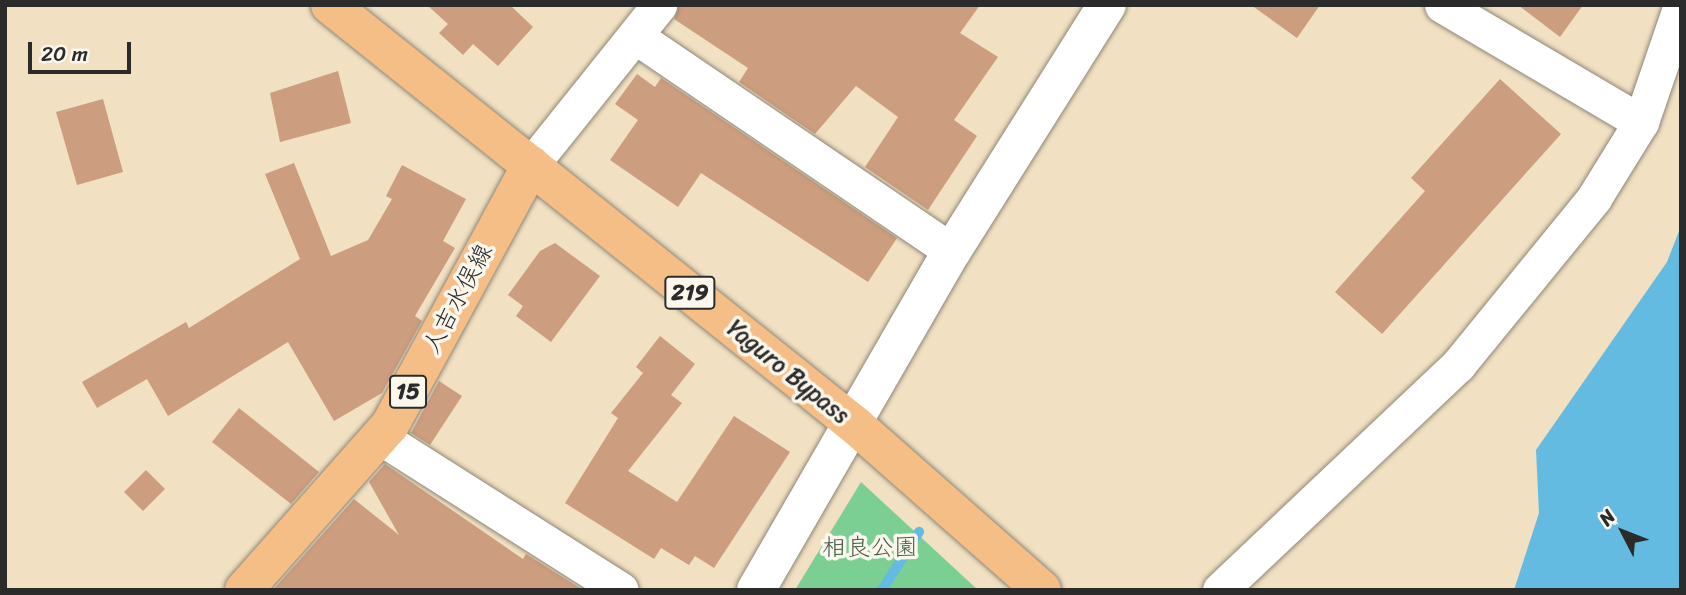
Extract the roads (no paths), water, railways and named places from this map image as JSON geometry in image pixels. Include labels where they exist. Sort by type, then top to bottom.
[{"type":"main road","name":"Yaguro Bypass","points":[[346,11],[531,165],[855,425],[1042,590]]},
{"type":"main road","name":"人吉水俣線","points":[[244,590],[380,437],[531,165]]},
{"type":"street","points":[[531,165],[638,38],[659,5]]},
{"type":"street","points":[[756,590],[855,425],[952,251],[1107,5]]},
{"type":"street","points":[[1442,5],[1641,122]]},
{"type":"street","points":[[1220,590],[1458,365],[1594,198],[1641,122],[1681,5]]},
{"type":"street","points":[[638,38],[952,251]]},
{"type":"street","points":[[380,437],[621,590]]},
{"type":"water","points":[[1681,226],[1681,590],[1514,590],[1539,513],[1536,450],[1667,262]]},
{"type":"waterway","points":[[882,590],[919,532]]},
{"type":"park label","name":"相良公園","points":[[870,548]]}]
